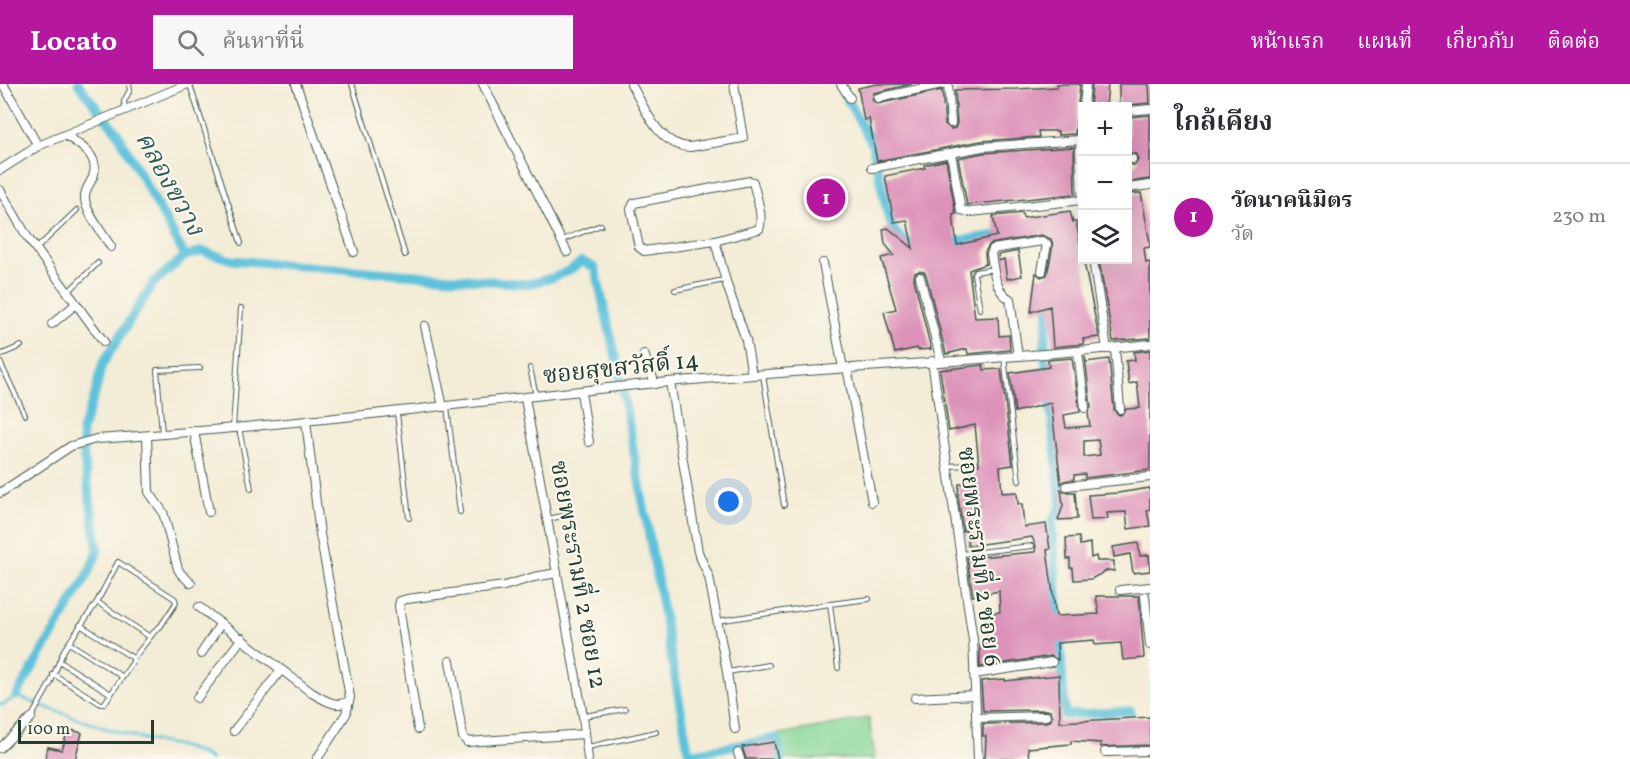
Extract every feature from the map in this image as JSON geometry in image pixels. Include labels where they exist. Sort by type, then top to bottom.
[{"type":"street","points":[[3,84],[38,146]]},
{"type":"street","points":[[0,170],[38,146],[189,84]]},
{"type":"street","points":[[296,84],[354,252]]},
{"type":"street","points":[[483,84],[567,252]]},
{"type":"street","points":[[631,84],[654,123],[668,140],[690,147],[743,138],[734,84]]},
{"type":"street","points":[[841,84],[850,98]]},
{"type":"street","points":[[878,98],[942,84]]},
{"type":"street","points":[[948,84],[951,123]]},
{"type":"street","points":[[1084,102],[1086,84]]},
{"type":"street","points":[[1132,111],[1150,109]]},
{"type":"street","points":[[66,135],[86,149],[94,159],[94,175],[84,198],[111,247]]},
{"type":"street","points":[[875,168],[982,147],[1078,140]]},
{"type":"street","points":[[951,153],[961,210],[971,212],[1078,197]]},
{"type":"street","points":[[753,183],[761,224],[759,229],[715,241],[640,250],[631,209],[634,203],[753,183]]},
{"type":"street","points":[[1132,188],[1150,188]]},
{"type":"street","points":[[0,190],[36,249],[104,342]]},
{"type":"street","points":[[715,241],[725,279],[746,340],[752,375]]},
{"type":"street","points":[[1018,356],[1010,299],[998,289],[991,254],[993,249],[1047,243],[1042,271]]},
{"type":"street","points":[[823,263],[872,502]]},
{"type":"street","points":[[1094,264],[1111,349],[1120,410]]},
{"type":"street","name":"ซอยพระรามที่ 2 ซอย 6","points":[[920,277],[936,361],[947,466],[973,640],[978,759]]},
{"type":"street","points":[[52,324],[76,304]]},
{"type":"street","points":[[425,326],[445,407]]},
{"type":"street","name":"ซอยสุขสวัสดิ์ 14","points":[[0,493],[71,446],[96,439],[306,422],[670,382],[845,367],[1078,352],[1150,344]]},
{"type":"street","points":[[1078,352],[1085,408]]},
{"type":"street","points":[[644,354],[654,384]]},
{"type":"street","points":[[670,382],[698,552],[709,576],[735,729]]},
{"type":"street","points":[[581,392],[589,442]]},
{"type":"street","name":"ซอยพระรามที่ 2 ซอย 12","points":[[525,398],[583,716],[588,759]]},
{"type":"street","points":[[306,422],[320,534],[350,697],[346,714],[317,759]]},
{"type":"street","points":[[195,431],[209,512]]},
{"type":"street","points":[[147,435],[149,492],[163,512],[178,568],[191,584]]},
{"type":"street","points":[[1067,486],[1150,477]]},
{"type":"street","points":[[418,729],[400,601],[504,586],[557,573]]},
{"type":"street","points":[[1120,590],[1150,587]]},
{"type":"street","points":[[1145,596],[1150,640]]},
{"type":"street","points":[[199,607],[281,670],[330,703],[345,704],[349,701]]},
{"type":"street","points":[[201,654],[221,623]]},
{"type":"street","points":[[197,698],[242,638]]},
{"type":"street","points":[[450,661],[463,736],[467,742],[585,734]]},
{"type":"street","points":[[974,674],[1052,662]]},
{"type":"street","points":[[234,731],[281,670]]},
{"type":"street","points":[[915,698],[975,695]]},
{"type":"street","points":[[976,718],[1046,716]]},
{"type":"street","points":[[0,746],[31,718]]},
{"type":"street","points":[[1105,752],[1129,755],[1150,751]]},
{"type":"lane","points":[[126,110],[124,101],[130,90],[129,84]]},
{"type":"lane","points":[[189,84],[241,243]]},
{"type":"lane","points":[[352,84],[405,255]]},
{"type":"lane","points":[[36,249],[78,210]]},
{"type":"lane","points":[[561,240],[601,225]]},
{"type":"lane","points":[[68,293],[98,263]]},
{"type":"lane","points":[[980,309],[974,274],[994,269]]},
{"type":"lane","points":[[675,290],[725,279]]},
{"type":"lane","points":[[241,308],[236,427],[251,489]]},
{"type":"lane","points":[[0,355],[21,346]]},
{"type":"lane","points":[[1004,356],[1019,481]]},
{"type":"lane","points":[[0,362],[25,415]]},
{"type":"lane","points":[[162,434],[157,370],[200,368]]},
{"type":"lane","points":[[530,368],[536,397]]},
{"type":"lane","points":[[763,374],[783,505]]},
{"type":"lane","points":[[445,407],[460,512]]},
{"type":"lane","points":[[397,412],[409,518]]},
{"type":"lane","points":[[947,466],[968,465]]},
{"type":"lane","points":[[547,519],[567,515]]},
{"type":"lane","points":[[960,554],[1032,546]]},
{"type":"lane","points":[[31,718],[50,684],[53,674],[59,661],[69,643],[97,602],[118,562],[175,599],[176,603],[166,619],[133,659],[104,704],[100,704],[53,674]]},
{"type":"lane","points":[[717,621],[869,599]]},
{"type":"lane","points":[[97,602],[150,637]]},
{"type":"lane","points":[[830,604],[838,668]]},
{"type":"lane","points":[[80,625],[132,656],[133,659]]},
{"type":"lane","points":[[69,643],[123,676]]},
{"type":"lane","points":[[59,661],[111,694]]},
{"type":"lane","points":[[727,672],[769,665]]},
{"type":"lane","points":[[583,716],[625,709]]},
{"type":"lane","points":[[587,747],[656,732]]},
{"type":"green space","points":[[869,718],[875,759],[784,759],[779,734]]},
{"type":"building","points":[[877,84],[912,84],[874,93],[872,100],[877,104],[942,90],[945,124],[951,129],[955,128],[957,123],[955,90],[1016,89],[1080,84],[1075,134],[1058,135],[1058,131],[1038,131],[1039,137],[981,141],[877,161],[869,119],[864,120],[858,88]]},
{"type":"building","points":[[1092,84],[1108,84],[1106,102],[1090,102]]},
{"type":"building","points":[[1119,84],[1149,84],[1150,103],[1132,105],[1132,102],[1119,102]]},
{"type":"building","points":[[1150,115],[1150,179],[1132,181],[1132,165],[1135,165],[1138,160],[1136,154],[1132,154],[1132,117]]},
{"type":"building","points":[[1074,147],[1075,194],[967,205],[958,158],[983,153]]},
{"type":"building","points":[[946,160],[956,214],[953,214],[957,245],[997,236],[993,216],[1022,213],[1023,218],[1070,211],[1078,232],[1078,264],[1084,264],[1099,337],[1083,339],[1084,344],[1053,347],[1050,306],[1031,312],[1036,273],[1041,277],[1047,275],[1053,245],[1051,239],[1041,235],[990,244],[985,252],[986,264],[969,270],[975,318],[998,317],[999,336],[1009,335],[1010,350],[968,354],[967,349],[946,354],[926,275],[919,271],[915,273],[914,279],[931,349],[918,350],[917,348],[895,353],[884,312],[896,309],[881,258],[894,255],[885,244],[883,229],[888,228],[913,248],[907,220],[894,222],[885,176],[925,168],[924,165]]},
{"type":"building","points":[[1141,193],[1150,243],[1150,247],[1144,248],[1146,263],[1150,262],[1150,338],[1113,341],[1100,264],[1132,264],[1132,194]]},
{"type":"building","points":[[1018,251],[1022,276],[1007,279],[1004,259],[999,261],[998,255]]},
{"type":"building","points":[[1150,350],[1150,470],[1085,478],[1085,474],[1074,475],[1074,479],[1061,484],[1051,403],[1015,412],[1010,373],[1049,367],[1048,360],[1072,358],[1080,412],[1064,415],[1066,428],[1090,426],[1088,413],[1091,407],[1085,357],[1086,362],[1109,359],[1114,410],[1121,415],[1126,409],[1140,408],[1137,382],[1129,384],[1126,361],[1135,360],[1134,352]],"holes":[[[1098,440],[1100,455],[1084,457],[1084,441]]]},
{"type":"building","points":[[983,365],[984,370],[1001,369],[1013,465],[1000,467],[1002,493],[1017,492],[1018,504],[1022,504],[1024,527],[1046,524],[1050,549],[1047,550],[1056,616],[1099,614],[1096,596],[1139,596],[1144,658],[1123,660],[1121,643],[1095,645],[1094,640],[1057,643],[1058,660],[1051,656],[980,667],[980,645],[987,645],[984,614],[1000,612],[999,591],[973,596],[967,558],[1035,552],[1036,546],[1032,537],[968,546],[966,530],[963,531],[958,496],[959,484],[972,482],[971,468],[979,465],[975,425],[949,431],[940,370]]},
{"type":"building","points":[[1150,488],[1150,509],[1147,510],[1150,526],[1128,529],[1126,512],[1107,513],[1108,519],[1091,520],[1088,495]]},
{"type":"building","points":[[1061,489],[1065,492],[1075,492],[1077,519],[1058,520],[1063,506]]},
{"type":"building","points":[[1079,537],[1080,545],[1090,543],[1091,558],[1096,556],[1097,561],[1114,561],[1114,571],[1108,570],[1091,579],[1074,580],[1070,559],[1067,559],[1066,538]]},
{"type":"building","points":[[1138,543],[1140,556],[1149,555],[1150,571],[1133,573],[1130,554],[1114,557],[1113,547]]},
{"type":"building","points":[[1059,675],[1060,722],[1150,717],[1150,745],[1101,747],[1101,743],[1071,741],[1071,744],[1028,748],[1029,759],[985,759],[986,736],[983,736],[983,724],[1046,722],[1051,720],[1052,715],[1046,710],[983,711],[981,681],[1005,679],[1005,681]]},
{"type":"building","points":[[68,729],[82,733],[75,759],[45,759],[48,747],[62,750]]},
{"type":"building","points":[[774,742],[778,759],[746,759],[742,747]]},
{"type":"waterway","name":"คลองขวาง","points":[[16,696],[86,578],[98,551],[84,460],[82,430],[95,394],[102,365],[153,283],[185,256],[117,132],[78,84]]},
{"type":"waterway","points":[[843,92],[872,144],[889,221],[898,236],[909,244],[923,246]]},
{"type":"waterway","points":[[945,243],[1009,233]]},
{"type":"waterway","points":[[185,256],[202,251],[232,260],[527,284],[549,279],[582,261],[595,268],[620,376],[689,754],[777,738],[781,759]]},
{"type":"waterway","points":[[1047,377],[1044,350],[1050,295]]},
{"type":"waterway","points":[[1049,391],[1061,506],[1052,521],[1065,715],[1131,711]]},
{"type":"waterway","points":[[0,704],[3,705],[16,696],[108,729],[185,748],[211,759]]},
{"type":"place","name":"วัดนาคนิมิตร","points":[[826,198]]}]
